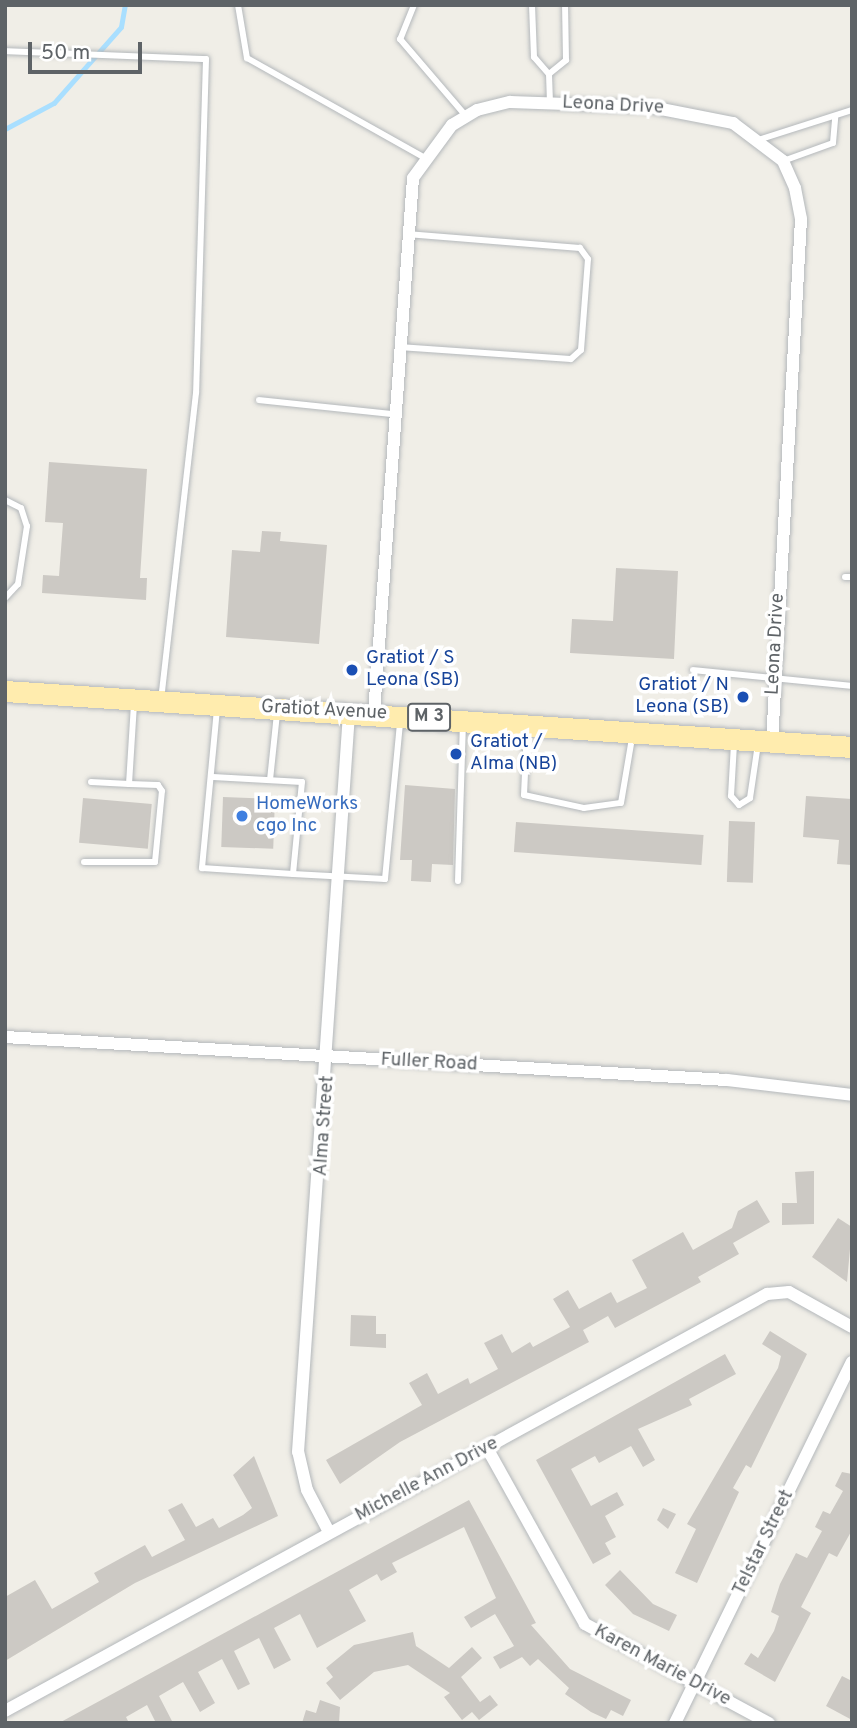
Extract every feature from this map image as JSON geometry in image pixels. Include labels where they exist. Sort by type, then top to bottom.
[{"type":"main road","name":"Gratiot Avenue","points":[[6,693],[374,713],[852,747]]},
{"type":"street","name":"Leona Drive","points":[[374,713],[405,234],[413,177],[425,158],[467,116],[510,102],[703,112],[758,140],[783,161],[801,219],[774,679],[765,742]]},
{"type":"street","name":"Alma Street","points":[[330,1532],[307,1490],[298,1452],[330,1058],[349,713]]},
{"type":"street","name":"Fuller Road","points":[[5,1037],[727,1080],[852,1095]]},
{"type":"street","name":"Michelle Ann Drive","points":[[5,1711],[767,1294],[789,1292],[852,1327]]},
{"type":"street","name":"Telstar Street","points":[[675,1723],[852,1362]]},
{"type":"street","name":"Karen Marie Drive","points":[[487,1448],[584,1624],[695,1686],[769,1723]]},
{"type":"lane","points":[[238,5],[247,58],[425,158]]},
{"type":"lane","points":[[414,5],[400,39],[467,116]]},
{"type":"lane","points":[[532,5],[534,57],[549,74],[550,103]]},
{"type":"lane","points":[[549,74],[566,60],[565,5]]},
{"type":"lane","points":[[5,51],[206,59],[196,393],[161,700]]},
{"type":"lane","points":[[758,140],[835,118],[852,110]]},
{"type":"lane","points":[[783,161],[833,143],[835,118]]},
{"type":"lane","points":[[398,347],[571,359],[582,350],[588,259],[580,248],[405,234]]},
{"type":"lane","points":[[259,400],[393,414]]},
{"type":"lane","points":[[5,500],[21,508],[27,526],[18,584],[5,598]]},
{"type":"lane","points":[[693,670],[852,686]]},
{"type":"lane","points":[[129,784],[135,699]]},
{"type":"lane","points":[[217,704],[213,777],[202,868],[293,874],[385,879],[401,715]]},
{"type":"lane","points":[[270,780],[278,708]]},
{"type":"lane","points":[[458,881],[463,719]]},
{"type":"lane","points":[[527,724],[524,795],[584,808],[621,803],[633,732]]},
{"type":"lane","points":[[734,739],[731,796],[738,805],[750,798],[765,742]]},
{"type":"lane","points":[[213,777],[302,782],[293,874]]},
{"type":"lane","points":[[85,862],[155,862],[162,791],[158,785],[91,782]]},
{"type":"building","points":[[49,462],[147,469],[140,578],[147,578],[146,600],[42,593],[43,575],[59,576],[63,523],[45,522]]},
{"type":"building","points":[[262,531],[281,532],[280,541],[327,545],[319,644],[226,637],[232,550],[260,552]]},
{"type":"building","points":[[616,568],[678,571],[674,659],[570,653],[572,619],[613,621]]},
{"type":"building","points":[[405,785],[455,789],[453,865],[432,864],[431,882],[411,881],[412,860],[400,860]]},
{"type":"building","points":[[806,796],[852,799],[852,865],[837,864],[839,840],[803,837]]},
{"type":"building","points":[[223,797],[275,799],[273,849],[221,847]]},
{"type":"building","points":[[83,798],[152,804],[148,849],[79,843]]},
{"type":"building","points":[[729,821],[755,822],[753,883],[727,882]]},
{"type":"building","points":[[516,822],[704,835],[701,865],[514,852]]},
{"type":"building","points":[[814,1171],[814,1224],[782,1225],[782,1203],[797,1203],[795,1172]]},
{"type":"building","points":[[757,1200],[770,1222],[733,1243],[739,1254],[698,1277],[701,1282],[615,1328],[608,1316],[583,1330],[589,1342],[400,1442],[340,1484],[326,1460],[422,1405],[409,1383],[427,1373],[438,1394],[468,1378],[470,1384],[498,1369],[484,1343],[502,1334],[512,1353],[530,1342],[533,1347],[570,1327],[553,1299],[568,1290],[579,1309],[611,1292],[617,1303],[647,1288],[632,1260],[683,1232],[693,1250],[732,1228],[738,1211]]},
{"type":"building","points":[[838,1218],[852,1227],[847,1282],[812,1257]]},
{"type":"building","points":[[351,1315],[376,1316],[376,1334],[386,1334],[386,1348],[350,1346]]},
{"type":"building","points":[[770,1331],[807,1354],[751,1468],[746,1465],[733,1488],[739,1492],[697,1583],[675,1573],[696,1529],[687,1524],[778,1368],[781,1356],[762,1344]]},
{"type":"building","points":[[725,1354],[736,1374],[689,1399],[692,1405],[638,1429],[655,1460],[643,1467],[631,1446],[599,1463],[595,1456],[571,1469],[591,1506],[617,1492],[624,1505],[605,1516],[616,1537],[605,1543],[611,1554],[593,1564],[536,1460]]},
{"type":"building","points":[[254,1456],[278,1516],[135,1583],[5,1661],[5,1597],[35,1580],[52,1609],[99,1582],[94,1573],[145,1545],[152,1557],[185,1540],[168,1510],[182,1503],[196,1527],[213,1518],[219,1528],[243,1515],[252,1508],[233,1475]]},
{"type":"building","points":[[842,1472],[852,1474],[852,1530],[837,1557],[829,1553],[801,1607],[811,1613],[775,1682],[744,1664],[751,1653],[758,1658],[774,1631],[779,1616],[771,1612],[780,1584],[796,1553],[807,1558],[822,1531],[815,1527],[823,1511],[830,1514],[843,1491],[835,1486]]},
{"type":"building","points":[[469,1500],[536,1623],[531,1625],[570,1669],[631,1700],[623,1716],[611,1710],[606,1719],[591,1712],[565,1694],[569,1688],[538,1659],[530,1666],[522,1657],[500,1669],[493,1657],[514,1646],[495,1614],[471,1628],[464,1617],[496,1598],[464,1527],[392,1563],[397,1572],[381,1581],[377,1574],[349,1590],[366,1621],[317,1648],[300,1614],[274,1628],[291,1660],[274,1669],[259,1638],[234,1651],[250,1684],[238,1690],[222,1659],[198,1672],[215,1703],[200,1712],[183,1682],[159,1696],[173,1723],[156,1723],[147,1705],[126,1717],[129,1723],[59,1723]]},
{"type":"building","points":[[663,1508],[676,1514],[668,1529],[657,1520]]},
{"type":"building","points":[[620,1570],[653,1604],[677,1615],[669,1631],[633,1614],[605,1585]]},
{"type":"building","points":[[413,1632],[416,1646],[449,1668],[472,1647],[482,1658],[461,1677],[480,1702],[490,1695],[498,1705],[479,1720],[472,1712],[462,1720],[444,1697],[450,1693],[408,1665],[374,1672],[340,1700],[326,1683],[333,1677],[326,1668],[354,1645]]},
{"type":"building","points":[[842,1676],[852,1681],[852,1720],[826,1706]]},
{"type":"building","points":[[320,1700],[340,1707],[339,1723],[302,1723],[306,1710],[316,1713]]},
{"type":"waterway","points":[[5,129],[54,103],[121,27],[125,5]]},
{"type":"place","name":"Gratiot / S Leona (SB)","points":[[352,670]]},
{"type":"place","name":"Gratiot / N Leona (SB)","points":[[743,697]]},
{"type":"place","name":"Gratiot / Alma (NB)","points":[[456,754]]},
{"type":"place","name":"HomeWorks cgo Inc","points":[[242,816]]}]
